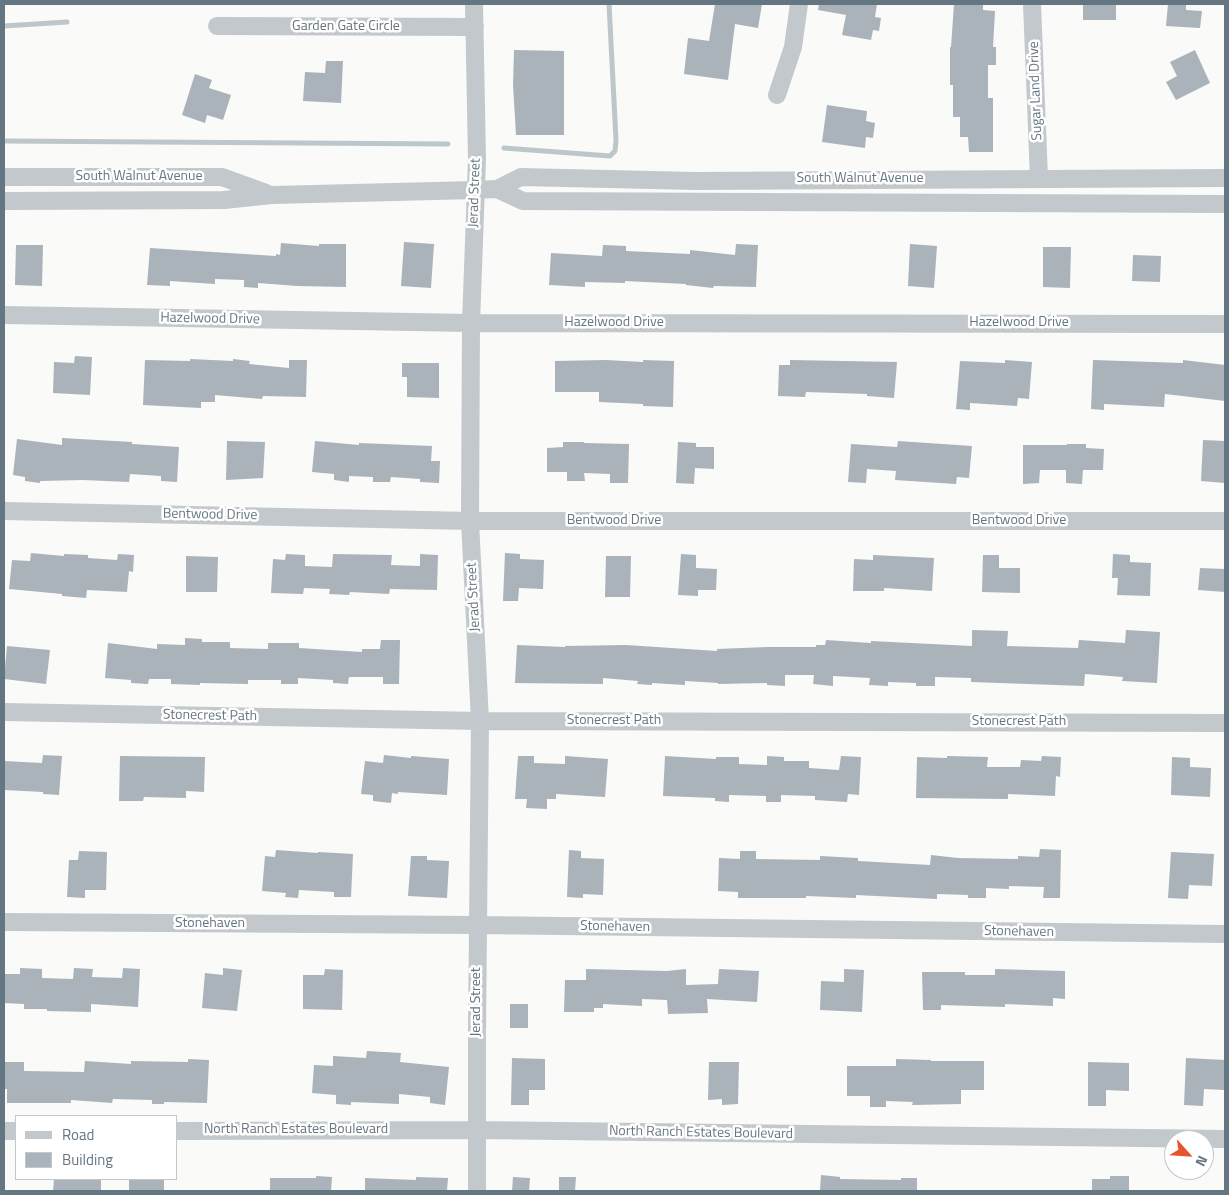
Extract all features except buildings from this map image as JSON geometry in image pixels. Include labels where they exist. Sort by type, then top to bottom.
[{"type":"street","name":"Jerad Street","points":[[474,4],[477,160],[471,322],[470,520],[480,721],[477,1191]]},
{"type":"street","points":[[777,95],[793,47],[799,4]]},
{"type":"street","name":"Sugar Land Drive","points":[[1032,4],[1039,178]]},
{"type":"street","name":"Garden Gate Circle","points":[[217,26],[475,27]]},
{"type":"street","name":"South Walnut Avenue","points":[[4,177],[222,177],[272,194]]},
{"type":"street","name":"South Walnut Avenue","points":[[4,201],[224,200],[272,194],[476,190],[497,189],[521,177],[695,181],[1225,178]]},
{"type":"street","name":"South Walnut Avenue","points":[[497,189],[523,201],[1225,204]]},
{"type":"street","name":"Hazelwood Drive","points":[[4,315],[471,322],[1225,324]]},
{"type":"street","name":"Bentwood Drive","points":[[4,511],[470,520],[1225,521]]},
{"type":"street","name":"Stonecrest Path","points":[[4,712],[480,721],[1225,723]]},
{"type":"street","name":"Stonehaven","points":[[4,922],[478,925],[1225,934]]},
{"type":"street","name":"North Ranch Estates Boulevard","points":[[178,1130],[476,1130],[1225,1138]]},
{"type":"waterway","points":[[504,148],[610,156],[615,151],[609,4]]},
{"type":"waterway","points":[[4,26],[67,22]]},
{"type":"waterway","points":[[4,141],[448,144]]}]
